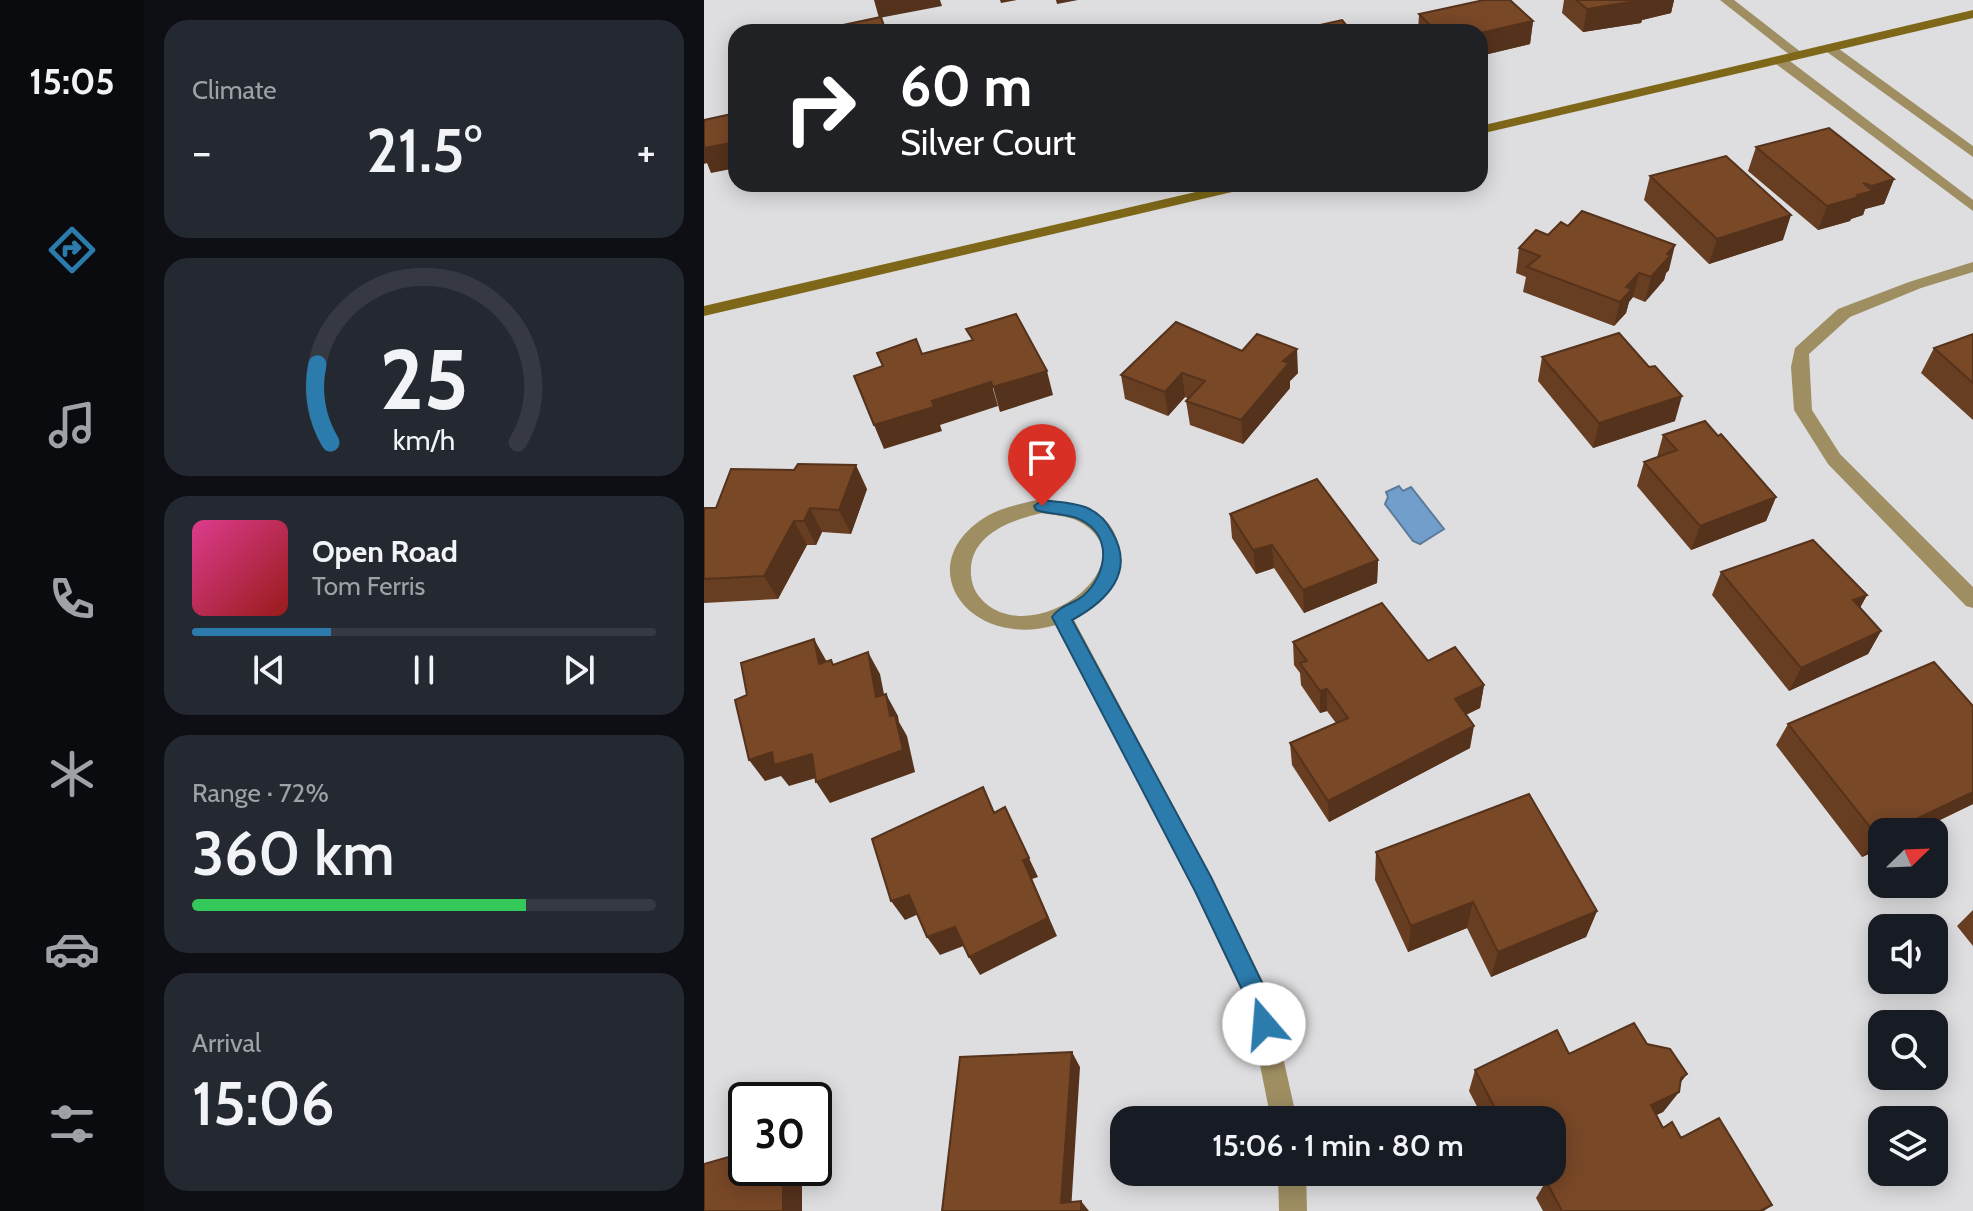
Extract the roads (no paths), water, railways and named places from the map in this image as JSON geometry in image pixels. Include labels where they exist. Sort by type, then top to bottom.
[{"type":"main road","points":[[1488,128],[1973,14]]},
{"type":"main road","points":[[704,311],[1215,192]]},
{"type":"street","points":[[1726,0],[1800,56]]},
{"type":"street","points":[[1831,49],[1973,153]]},
{"type":"street","points":[[1781,61],[1973,207]]},
{"type":"street","points":[[1973,267],[1915,285],[1844,313],[1801,352],[1799,367],[1803,410],[1834,459],[1973,600]]},
{"type":"street","points":[[1042,506],[1082,512],[1098,523],[1113,547],[1112,568],[1093,598],[1062,617],[1035,624],[1013,623],[995,619],[974,608],[959,581],[962,557],[980,532],[1007,515],[1042,506]]},
{"type":"street","points":[[1062,617],[1189,857],[1260,1003],[1281,1106]]},
{"type":"street","points":[[1292,1186],[1293,1211]]},
{"type":"water","points":[[1399,486],[1403,491],[1411,487],[1444,529],[1420,544],[1413,541],[1385,504],[1388,497],[1386,492]]}]
